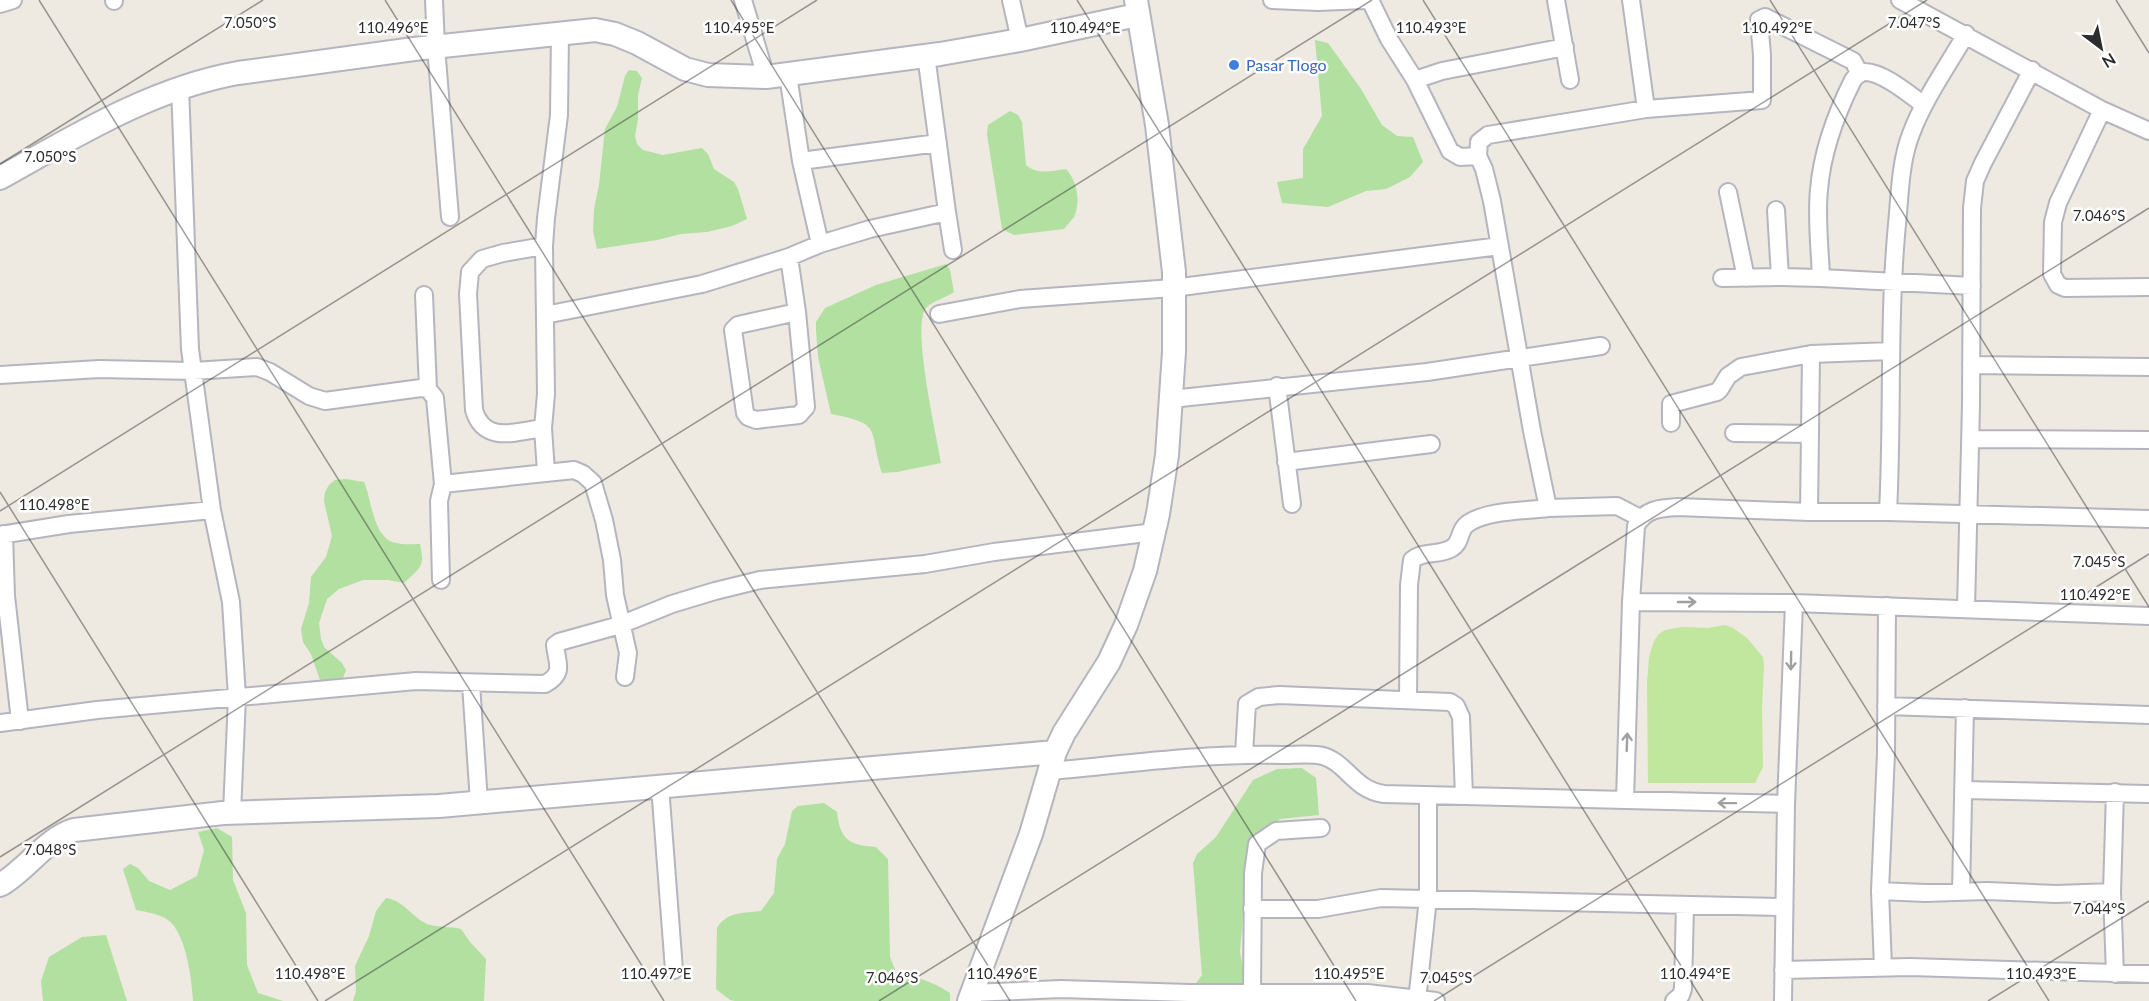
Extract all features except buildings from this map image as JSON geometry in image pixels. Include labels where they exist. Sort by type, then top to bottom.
[{"type":"street","points":[[0,4],[13,0]]},
{"type":"street","points":[[434,0],[450,217]]},
{"type":"street","points":[[743,0],[777,76],[801,161],[820,244]]},
{"type":"street","points":[[1011,0],[1020,40]]},
{"type":"street","points":[[1272,0],[1318,3],[1365,0]]},
{"type":"street","points":[[1370,0],[1389,39],[1415,80],[1450,151],[1460,157],[1478,156]]},
{"type":"street","points":[[1556,0],[1570,80]]},
{"type":"street","points":[[1631,0],[1646,109]]},
{"type":"street","points":[[1900,0],[2102,110],[2149,131]]},
{"type":"street","points":[[0,178],[100,124],[180,87],[238,73],[436,47],[595,30],[615,34],[685,69],[708,75],[777,76],[926,56],[1020,40],[1137,8],[1158,135],[1174,272],[1174,352],[1167,455],[1145,571],[1126,625],[1109,662],[1064,733],[971,997],[1061,989],[1367,993],[1436,1001]]},
{"type":"street","points":[[1548,508],[1532,431],[1492,201],[1484,169],[1478,156],[1479,142],[1488,135],[1646,109],[1762,100],[1759,20],[1766,17],[1853,61],[1860,74]]},
{"type":"street","points":[[546,471],[543,428],[546,394],[544,246],[559,115],[560,33]]},
{"type":"street","points":[[1888,512],[1892,282],[1904,158],[1910,135],[1924,105],[1966,34]]},
{"type":"street","points":[[1415,80],[1452,69],[1565,47]]},
{"type":"street","points":[[926,56],[953,250]]},
{"type":"street","points":[[1966,609],[1972,208],[1975,181],[2032,70]]},
{"type":"street","points":[[1821,278],[1818,192],[1821,170],[1837,112],[1853,80],[1865,72],[1896,86],[1924,105]]},
{"type":"street","points":[[180,87],[189,327],[193,371],[212,510],[231,602],[237,697],[232,813]]},
{"type":"street","points":[[2102,110],[2058,203],[2053,222],[2052,274],[2058,285],[2065,288],[2149,287]]},
{"type":"street","points":[[801,161],[938,143]]},
{"type":"street","points":[[1728,192],[1746,278]]},
{"type":"street","points":[[1776,210],[1780,277]]},
{"type":"street","points":[[545,315],[702,284],[789,257],[820,244],[947,212]]},
{"type":"street","points":[[543,428],[494,433],[482,427],[477,419],[474,410],[468,294],[470,272],[482,259],[544,246]]},
{"type":"street","points":[[939,314],[1020,299],[1173,288],[1500,246]]},
{"type":"street","points":[[789,257],[797,312],[806,407],[799,415],[756,420],[750,418],[745,413],[733,330],[738,325],[797,312]]},
{"type":"street","points":[[1722,278],[1821,278],[1972,286]]},
{"type":"street","points":[[424,295],[428,389],[435,398],[443,484],[439,501],[441,580]]},
{"type":"street","points":[[1171,399],[1277,386],[1427,372],[1601,346]]},
{"type":"street","points":[[1671,423],[1671,404],[1717,392],[1728,376],[1741,367],[1811,354],[1891,351]]},
{"type":"street","points":[[1809,512],[1811,354]]},
{"type":"street","points":[[1971,365],[2149,367]]},
{"type":"street","points":[[0,375],[99,369],[193,371],[257,368],[270,372],[309,396],[325,401],[405,389],[428,389]]},
{"type":"street","points":[[1277,386],[1292,504]]},
{"type":"street","points":[[1734,433],[1810,434]]},
{"type":"street","points":[[1970,439],[2149,440]]},
{"type":"street","points":[[1286,462],[1431,444]]},
{"type":"street","points":[[443,484],[546,471],[573,470],[583,474],[593,483],[604,520],[612,560],[620,625],[628,653],[625,677]]},
{"type":"street","points":[[1408,700],[1409,585],[1412,560],[1421,554],[1454,548],[1464,526],[1478,518],[1499,513],[1548,508],[1617,506],[1640,518]]},
{"type":"street","points":[[1625,800],[1631,602],[1636,526],[1640,518],[1656,509],[1678,507],[2149,519]]},
{"type":"street","points":[[20,721],[6,597],[2,534],[69,524],[212,510]]},
{"type":"street","points":[[0,723],[97,710],[416,681],[545,684],[555,679],[559,673],[555,645],[559,642],[620,625],[672,604],[715,591],[760,580],[925,564],[994,552],[1154,532]]},
{"type":"street","points":[[1631,602],[1794,603],[2149,616]]},
{"type":"street","points":[[1783,1001],[1786,804],[1794,603]]},
{"type":"street","points":[[1883,967],[1880,891],[1887,606]]},
{"type":"street","points":[[471,684],[479,802]]},
{"type":"street","points":[[1244,754],[1247,704],[1259,697],[1279,695],[1450,702],[1459,711],[1464,796]]},
{"type":"street","points":[[1886,706],[2149,715]]},
{"type":"street","points":[[1961,892],[1965,708]]},
{"type":"street","points":[[0,885],[13,878],[58,838],[74,830],[232,813],[439,806],[902,767],[1244,754],[1323,756],[1341,767],[1359,784],[1375,793],[1786,804]]},
{"type":"street","points":[[660,786],[674,970]]},
{"type":"street","points":[[1963,790],[2149,794]]},
{"type":"street","points":[[2115,792],[2112,892],[2115,974]]},
{"type":"street","points":[[1417,999],[1428,898],[1428,796]]},
{"type":"street","points":[[1252,993],[1253,873],[1257,844],[1276,831],[1321,828]]},
{"type":"street","points":[[1880,891],[2055,894],[2112,892]]},
{"type":"street","points":[[1252,909],[1318,909],[1381,898],[1784,907]]},
{"type":"street","points":[[1674,1001],[1681,995],[1683,989],[1685,905]]},
{"type":"street","points":[[1783,970],[1883,967],[2149,974]]},
{"type":"green space","points":[[1315,40],[1328,43],[1361,89],[1382,125],[1397,136],[1413,137],[1423,162],[1410,177],[1386,189],[1366,191],[1328,207],[1282,203],[1277,182],[1303,178],[1303,149],[1322,116]]},
{"type":"green space","points":[[629,70],[637,71],[642,78],[638,95],[635,136],[637,144],[643,150],[663,155],[702,148],[708,154],[714,169],[734,182],[747,219],[732,226],[707,232],[681,234],[597,249],[593,231],[594,209],[605,129],[617,107],[625,76]]},
{"type":"green space","points":[[1010,111],[1018,115],[1022,122],[1026,165],[1040,171],[1066,169],[1073,179],[1077,192],[1076,211],[1064,229],[1014,235],[1002,229],[987,134],[988,125]]},
{"type":"green space","points":[[946,264],[950,270],[954,292],[926,308],[922,319],[921,336],[926,382],[941,463],[882,473],[874,438],[867,425],[831,414],[818,357],[816,322],[825,308],[876,285]]},
{"type":"green space","points":[[335,480],[364,482],[374,518],[382,534],[388,540],[396,543],[420,544],[422,562],[418,570],[404,583],[388,580],[363,580],[339,589],[327,599],[319,623],[321,639],[324,647],[342,663],[346,670],[343,678],[331,682],[320,680],[311,654],[303,642],[301,629],[309,603],[311,577],[326,557],[332,536],[324,501],[325,492]]},
{"type":"green space","points":[[1725,625],[1747,638],[1763,657],[1763,767],[1755,783],[1648,783],[1647,684],[1649,657],[1654,641],[1665,630]]},
{"type":"green space","points":[[1302,768],[1316,778],[1319,815],[1280,819],[1255,840],[1246,878],[1240,952],[1249,1001],[1180,1001],[1184,1000],[1202,975],[1193,863],[1197,854],[1216,837],[1253,780],[1277,769]]},
{"type":"green space","points":[[824,803],[837,812],[841,829],[848,839],[859,845],[876,847],[888,859],[890,957],[896,972],[937,985],[950,993],[950,1001],[735,1001],[730,1000],[716,989],[717,928],[730,916],[761,911],[774,893],[777,859],[785,844],[792,811],[798,806]]},
{"type":"green space","points":[[217,828],[232,837],[233,880],[246,913],[247,965],[258,993],[283,1001],[193,1001],[184,946],[174,926],[161,916],[136,910],[123,869],[130,864],[138,868],[149,881],[170,890],[197,876],[204,850],[198,832]]},
{"type":"green space","points":[[386,898],[402,905],[427,924],[461,929],[486,959],[484,1001],[353,1001],[356,991],[355,966],[369,936],[376,911]]},
{"type":"green space","points":[[106,935],[127,1001],[43,1001],[41,981],[49,957],[82,937]]},
{"type":"place","name":"Pasar Tlogo","points":[[1234,65]]}]
